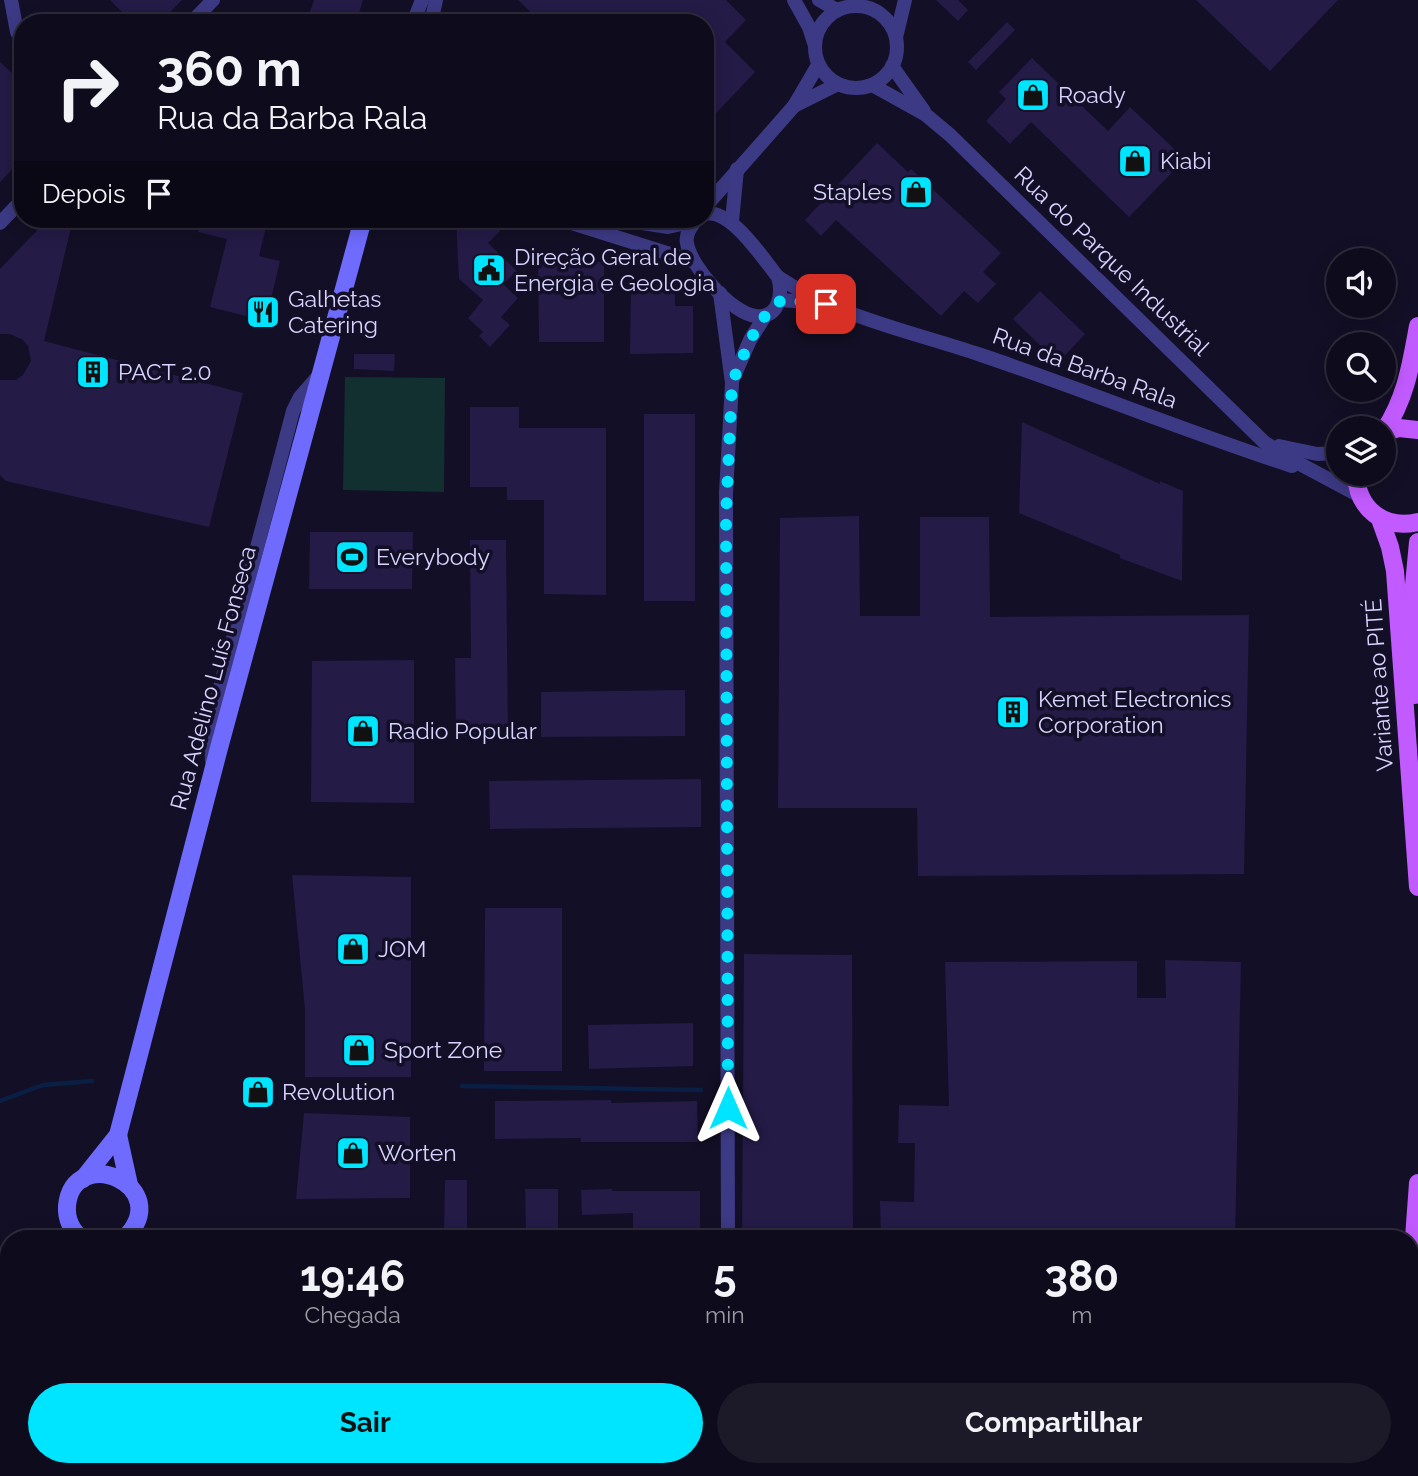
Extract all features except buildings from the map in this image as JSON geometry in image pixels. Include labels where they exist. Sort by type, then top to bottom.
[{"type":"main road","points":[[1394,416],[1408,382],[1418,326]]},
{"type":"main road","points":[[1396,429],[1418,430]]},
{"type":"main road","points":[[1356,486],[1363,502],[1380,519],[1406,525],[1418,522]]},
{"type":"main road","name":"Variante ao PITÉ","points":[[1380,519],[1395,571],[1418,887]]},
{"type":"main road","name":"Variante ao PITÉ","points":[[1415,849],[1417,757],[1414,585],[1418,542]]},
{"type":"main road","points":[[1415,1230],[1418,1183]]},
{"type":"street","points":[[200,14],[213,0]]},
{"type":"street","points":[[794,0],[809,27],[818,65],[838,84],[860,88],[872,85],[884,77],[892,66],[897,52],[896,37],[905,0]]},
{"type":"street","points":[[819,0],[837,10]]},
{"type":"street","points":[[858,7],[878,0]]},
{"type":"street","points":[[814,45],[822,25],[837,10],[858,7],[866,7],[879,13],[890,24],[896,37]]},
{"type":"street","points":[[714,197],[794,106],[818,65]]},
{"type":"street","name":"Rua do Parque Industrial","points":[[892,66],[926,115]]},
{"type":"street","points":[[794,106],[838,84]]},
{"type":"street","name":"Rua do Parque Industrial","points":[[872,85],[926,115],[950,135],[1264,442]]},
{"type":"street","points":[[732,221],[737,169]]},
{"type":"street","points":[[0,223],[14,208]]},
{"type":"street","points":[[714,214],[732,221],[778,277],[782,288],[781,300],[765,316],[750,340],[732,383]]},
{"type":"street","name":"Rua Adelino Luís Fonseca","points":[[74,1230],[68,1220],[66,1208],[74,1187],[118,1135],[210,779],[361,228]]},
{"type":"street","points":[[588,228],[692,261]]},
{"type":"street","points":[[693,228],[686,241],[692,261],[720,293],[739,309],[754,316],[765,316]]},
{"type":"street","name":"Rua da Barba Rala","points":[[778,277],[826,304],[981,355],[1326,478]]},
{"type":"street","points":[[720,293],[732,383],[726,518],[728,1230]]},
{"type":"street","name":"Rua da Barba Rala","points":[[781,300],[826,304]]},
{"type":"street","points":[[1264,442],[1326,454]]},
{"type":"street","name":"Rua da Barba Rala","points":[[1264,442],[1326,478]]},
{"type":"street","name":"Rua da Barba Rala","points":[[1341,486],[1360,496]]},
{"type":"street","name":"Rua Adelino Luís Fonseca","points":[[118,1135],[129,1185],[136,1196],[139,1211],[132,1230]]},
{"type":"street","points":[[83,1179],[102,1173],[114,1175],[129,1185]]},
{"type":"green space","points":[[345,377],[445,378],[444,492],[343,490]]},
{"type":"waterway","points":[[0,1101],[43,1085],[92,1081]]},
{"type":"waterway","points":[[462,1086],[701,1090]]},
{"type":"place","name":"Roady","points":[[1033,95]]},
{"type":"place","name":"Kiabi","points":[[1135,161]]},
{"type":"place","name":"Staples","points":[[916,192]]},
{"type":"place","name":"Direção Geral de Energia e Geologia","points":[[489,270]]},
{"type":"place","name":"Galhetas Catering","points":[[263,312]]},
{"type":"place","name":"PACT 2.0","points":[[93,372]]},
{"type":"place","name":"Everybody","points":[[352,557]]},
{"type":"place","name":"Kemet Electronics Corporation","points":[[1013,712]]},
{"type":"place","name":"Radio Popular","points":[[363,731]]},
{"type":"place","name":"JOM","points":[[353,949]]},
{"type":"place","name":"Sport Zone","points":[[359,1050]]},
{"type":"place","name":"Revolution","points":[[258,1092]]},
{"type":"place","name":"Worten","points":[[353,1153]]},
{"type":"route","points":[[728,1108],[726,516],[732,383],[750,340],[765,316],[781,300],[826,304]]}]
